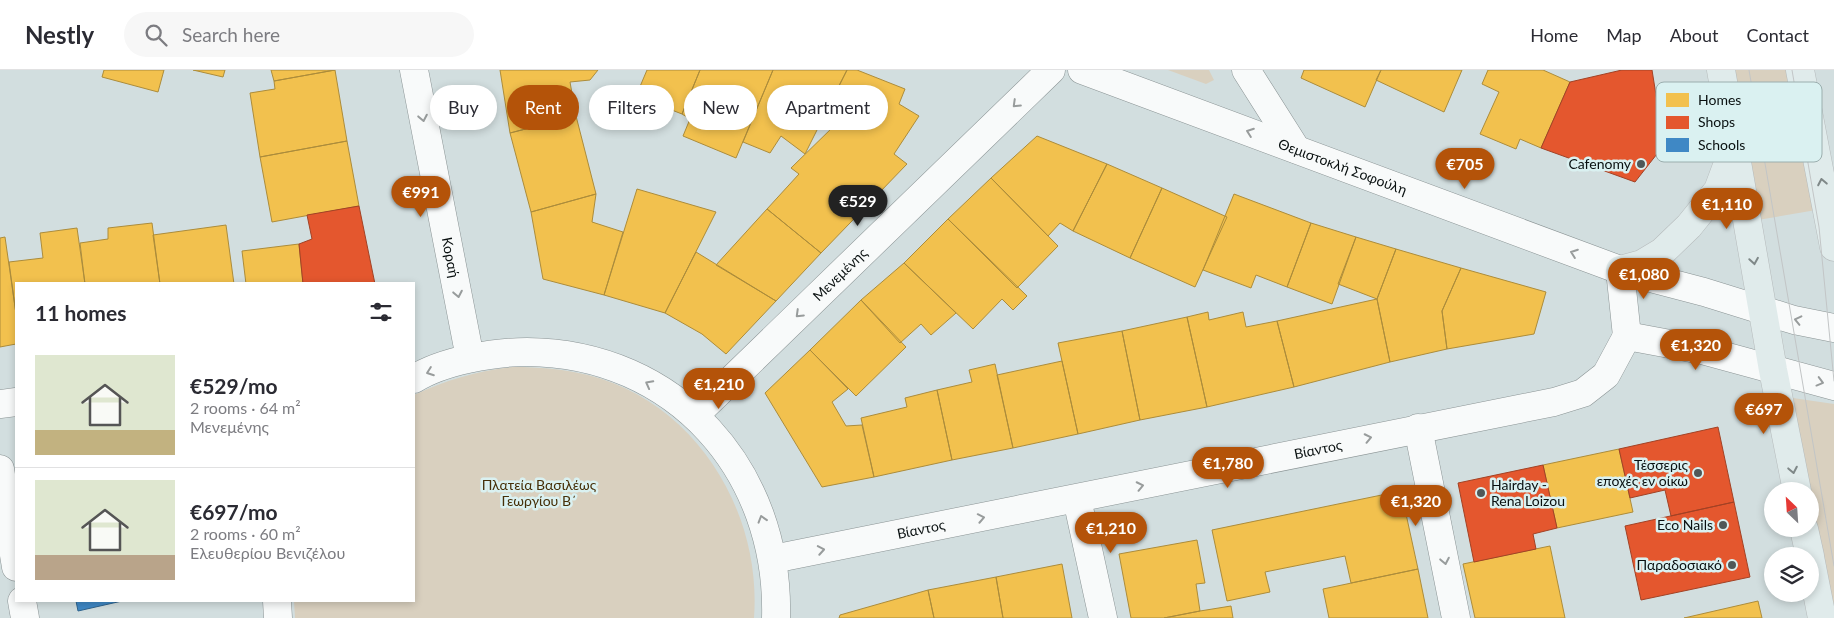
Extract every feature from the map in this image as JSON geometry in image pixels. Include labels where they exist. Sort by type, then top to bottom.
[{"type":"main road","points":[[1620,270],[1642,264],[1662,252],[1689,226],[1718,190],[1728,162]]},
{"type":"main road","points":[[1738,162],[1762,310],[1795,482]]},
{"type":"main road","points":[[1818,162],[1834,247]]},
{"type":"main road","points":[[1819,602],[1822,618]]},
{"type":"street","name":"Κοραή","points":[[414,70],[470,358]]},
{"type":"street","name":"Μενεμένης","points":[[695,415],[1051,70]]},
{"type":"street","name":"Θεμιστοκλή Σοφούλη","points":[[1082,70],[1620,270],[1834,328]]},
{"type":"street","points":[[1246,70],[1296,149]]},
{"type":"street","points":[[1620,270],[1627,336],[1702,350],[1834,386]]},
{"type":"street","name":"Βίαντος","points":[[774,559],[1554,402],[1583,393],[1606,375],[1627,336]]},
{"type":"street","points":[[415,379],[470,358],[510,352],[552,352],[591,360],[628,373],[663,391],[695,415],[738,467],[760,512],[774,559],[777,590],[776,618]]},
{"type":"street","points":[[0,404],[15,402]]},
{"type":"street","points":[[1418,428],[1456,618]]},
{"type":"street","points":[[0,469],[15,561]]},
{"type":"street","points":[[1077,499],[1103,618]]},
{"type":"street","points":[[22,602],[25,618]]},
{"type":"street","points":[[278,602],[278,618]]},
{"type":"green space","points":[[1168,70],[1209,70],[1214,80],[1206,84]]},
{"type":"green space","points":[[1725,70],[1795,70],[1797,82],[1727,82]]},
{"type":"green space","points":[[1741,162],[1813,162],[1822,209],[1752,221]]},
{"type":"green space","name":"Πλατεία Βασιλέως Γεωργίου Β΄","points":[[513,367],[532,367],[579,373],[626,389],[661,409],[690,436],[714,467],[733,502],[747,539],[754,578],[754,618],[295,618],[294,602],[415,602],[415,395],[462,377]]},
{"type":"green space","points":[[1786,397],[1834,404],[1834,618],[1819,559],[1819,547],[1816,547],[1814,538],[1819,538],[1819,482],[1808,482]]},
{"type":"building: Homes","points":[[104,70],[164,70],[158,92],[102,77]]},
{"type":"building: Homes","points":[[193,70],[225,70],[223,77]]},
{"type":"building: Homes","points":[[271,70],[335,70],[274,81]]},
{"type":"building: Homes","points":[[335,70],[347,141],[260,157],[250,93],[275,89],[274,81]]},
{"type":"building: Homes","points":[[500,70],[598,70],[590,80],[570,82],[571,85],[507,85],[507,114]]},
{"type":"building: Homes","points":[[647,70],[700,70],[694,85],[684,85],[684,109],[682,114],[674,111],[674,85],[641,85]]},
{"type":"building: Homes","points":[[700,70],[773,70],[757,108],[757,85],[694,85]]},
{"type":"building: Homes","points":[[773,70],[847,70],[840,85],[767,85],[767,130],[817,130],[805,154],[781,136],[770,153],[743,142],[748,130],[757,130],[757,108]]},
{"type":"building: Homes","points":[[847,70],[857,70],[905,89],[899,104],[919,116],[894,154],[907,164],[821,253],[767,209],[799,174],[791,168],[830,130],[888,130],[888,85],[839,85]]},
{"type":"building: Homes","points":[[1304,70],[1381,70],[1365,107],[1301,78]]},
{"type":"building: Homes","points":[[1381,70],[1462,70],[1444,112],[1376,80]]},
{"type":"building: Homes","points":[[1488,70],[1543,70],[1570,82],[1541,148],[1520,139],[1516,149],[1480,134],[1499,92],[1482,84]]},
{"type":"building: Homes","points":[[579,128],[596,194],[531,212],[510,133],[522,130],[579,130]]},
{"type":"building: Homes","points":[[510,130],[522,130],[510,133]]},
{"type":"building: Homes","points":[[685,130],[748,130],[736,158],[683,136]]},
{"type":"building: Homes","points":[[1037,136],[1107,164],[1073,231],[1060,223],[1048,236],[991,178]]},
{"type":"building: Homes","points":[[347,141],[359,206],[272,222],[260,157]]},
{"type":"building: Homes","points":[[1107,164],[1162,188],[1130,258],[1073,231]]},
{"type":"building: Homes","points":[[991,178],[1058,246],[1017,288],[948,219]]},
{"type":"building: Homes","points":[[1162,188],[1227,217],[1195,287],[1130,258]]},
{"type":"building: Homes","points":[[637,189],[716,212],[665,313],[604,295]]},
{"type":"building: Homes","points":[[596,194],[592,222],[623,232],[604,295],[543,279],[531,212]]},
{"type":"building: Homes","points":[[1234,194],[1311,223],[1287,287],[1256,275],[1251,288],[1203,270]]},
{"type":"building: Homes","points":[[767,209],[821,253],[776,301],[716,265]]},
{"type":"building: Homes","points":[[948,219],[1027,296],[1013,310],[1002,299],[973,329],[904,263]]},
{"type":"building: Homes","points":[[152,223],[160,282],[85,282],[80,243],[108,239],[108,228]]},
{"type":"building: Homes","points":[[1311,223],[1356,237],[1332,304],[1287,287]]},
{"type":"building: Homes","points":[[226,225],[234,282],[160,282],[153,235]]},
{"type":"building: Homes","points":[[77,228],[85,282],[15,282],[15,307],[9,262],[43,258],[40,233]]},
{"type":"building: Homes","points":[[5,237],[15,307],[15,344],[0,347],[0,238]]},
{"type":"building: Homes","points":[[1356,237],[1396,249],[1377,299],[1338,284]]},
{"type":"building: Homes","points":[[299,244],[303,282],[246,282],[242,251]]},
{"type":"building: Homes","points":[[1396,249],[1461,268],[1442,311],[1447,349],[1390,362],[1377,299]]},
{"type":"building: Homes","points":[[696,252],[776,301],[726,354],[702,334],[665,313]]},
{"type":"building: Homes","points":[[904,263],[956,313],[931,335],[921,324],[900,343],[861,300]]},
{"type":"building: Homes","points":[[1461,268],[1546,292],[1534,334],[1447,349],[1442,311]]},
{"type":"building: Homes","points":[[1377,299],[1390,362],[1294,387],[1277,321]]},
{"type":"building: Homes","points":[[861,300],[906,347],[856,396],[810,350]]},
{"type":"building: Homes","points":[[1208,312],[1209,320],[1243,312],[1246,327],[1277,321],[1294,387],[1207,407],[1187,317]]},
{"type":"building: Homes","points":[[1187,317],[1207,407],[1140,420],[1122,331]]},
{"type":"building: Homes","points":[[1122,331],[1140,420],[1078,434],[1058,343]]},
{"type":"building: Homes","points":[[810,350],[848,389],[832,402],[846,426],[862,425],[874,477],[822,487],[765,393]]},
{"type":"building: Homes","points":[[1062,361],[1078,434],[1013,448],[997,375]]},
{"type":"building: Homes","points":[[995,364],[1013,448],[952,460],[937,390],[972,382],[969,370]]},
{"type":"building: Homes","points":[[937,390],[952,460],[874,477],[861,418],[907,407],[905,398]]},
{"type":"building: Homes","points":[[1619,449],[1633,512],[1557,528],[1543,465]]},
{"type":"building: Homes","points":[[1401,491],[1418,569],[1351,583],[1345,556],[1265,572],[1270,592],[1227,601],[1212,530]]},
{"type":"building: Homes","points":[[1197,540],[1205,583],[1196,584],[1200,611],[1164,618],[1131,618],[1119,554]]},
{"type":"building: Homes","points":[[1550,546],[1565,618],[1475,618],[1463,564]]},
{"type":"building: Homes","points":[[1062,564],[1072,618],[1003,618],[996,577]]},
{"type":"building: Homes","points":[[1418,569],[1428,618],[1329,618],[1323,589]]},
{"type":"building: Homes","points":[[996,577],[1003,618],[934,618],[928,590]]},
{"type":"building: Homes","points":[[928,590],[934,618],[839,618],[840,615]]},
{"type":"building: Homes","points":[[1758,601],[1762,618],[1684,618]]},
{"type":"building: Homes","points":[[1231,606],[1233,618],[1164,618],[1200,611]]},
{"type":"building: Shops","points":[[1622,70],[1652,70],[1656,95],[1656,155],[1635,182],[1541,148],[1570,82]]},
{"type":"building: Shops","points":[[359,206],[375,282],[303,282],[299,244],[312,239],[307,215]]},
{"type":"building: Shops","points":[[1718,427],[1734,502],[1671,516],[1665,490],[1630,498],[1619,449]]},
{"type":"building: Shops","points":[[1543,465],[1557,528],[1533,534],[1536,549],[1474,562],[1458,483]]},
{"type":"building: Shops","points":[[1734,502],[1750,577],[1641,600],[1625,526]]},
{"type":"building: Schools","points":[[76,602],[118,602],[78,611]]},
{"type":"tram line","points":[[1749,70],[1751,82]]},
{"type":"tram line","points":[[1792,70],[1794,82]]},
{"type":"tram line","points":[[1765,162],[1834,566]]},
{"type":"tram line","points":[[1808,162],[1819,227],[1834,381]]},
{"type":"place","name":"Cafenomy","points":[[1641,164]]},
{"type":"place","name":"Τέσσερις εποχές εν οίκω","points":[[1698,473]]},
{"type":"place","name":"Hairday - Rena Loizou","points":[[1481,493]]},
{"type":"place","name":"Eco Nails","points":[[1723,525]]},
{"type":"place","name":"Παραδοσιακό","points":[[1732,565]]}]
